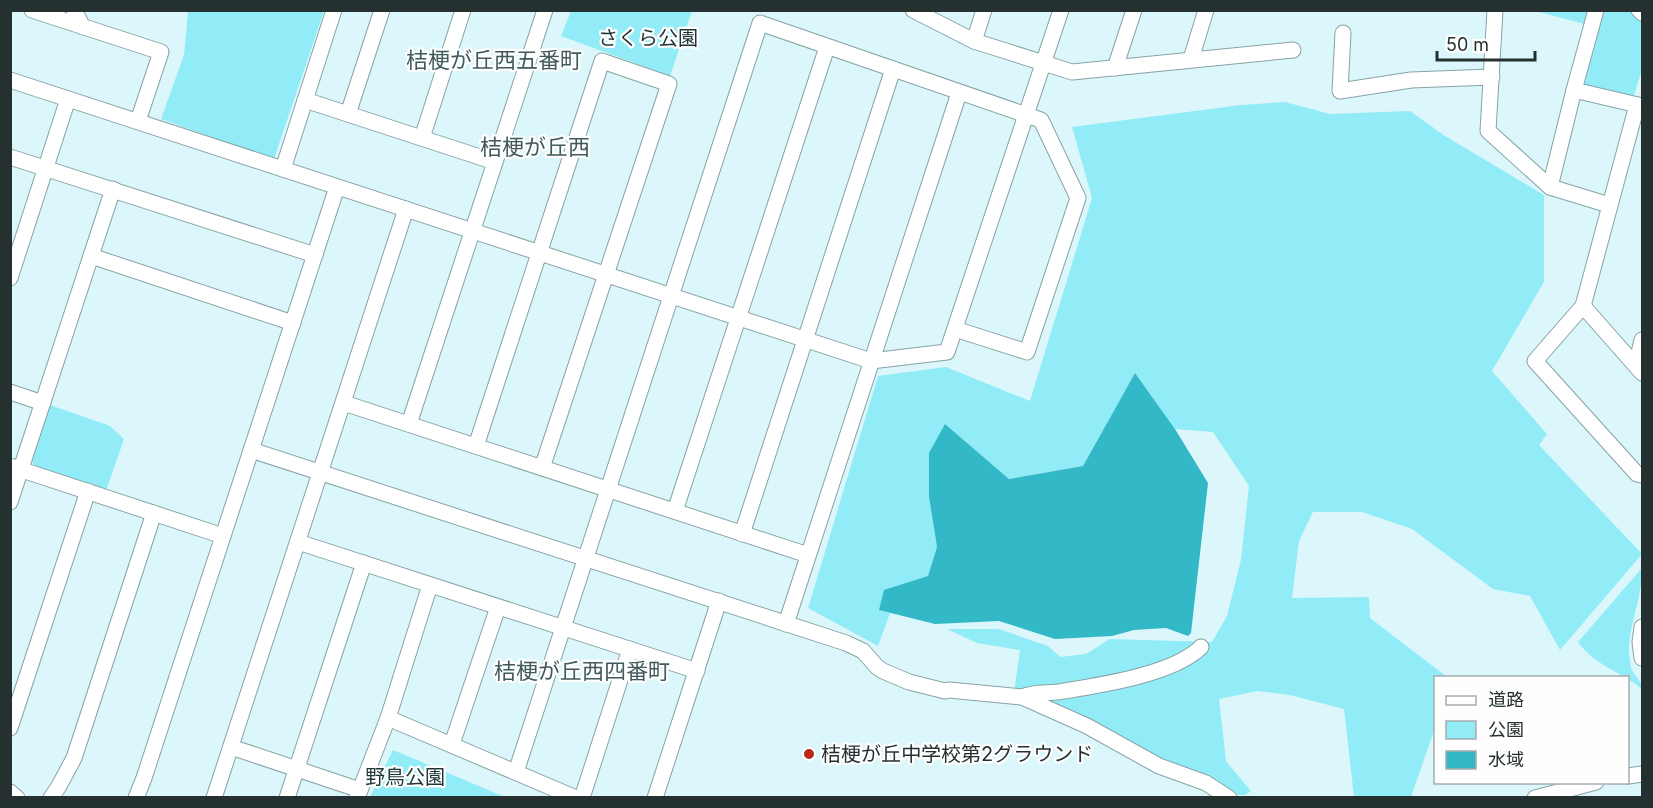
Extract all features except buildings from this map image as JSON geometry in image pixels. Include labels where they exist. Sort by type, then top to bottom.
[{"type":"street","points":[[32,10],[161,52],[138,121]]},
{"type":"street","points":[[74,10],[82,27]]},
{"type":"street","points":[[283,169],[334,10]]},
{"type":"street","points":[[348,114],[382,10]]},
{"type":"street","points":[[422,138],[463,10]]},
{"type":"street","points":[[409,424],[545,10]]},
{"type":"street","points":[[913,10],[974,41],[1072,72],[1293,50]]},
{"type":"street","points":[[974,41],[984,10]]},
{"type":"street","points":[[10,80],[871,361],[947,352],[1061,10]]},
{"type":"street","points":[[1115,68],[1134,10]]},
{"type":"street","points":[[1191,59],[1206,10]]},
{"type":"street","points":[[1495,10],[1488,131],[1550,187],[1609,205]]},
{"type":"street","points":[[1550,187],[1596,10]]},
{"type":"street","points":[[1639,10],[1642,13]]},
{"type":"street","points":[[516,772],[760,23],[1041,120],[1078,198],[1027,352],[955,329]]},
{"type":"street","points":[[1343,33],[1340,91],[1411,81],[1492,77]]},
{"type":"street","points":[[675,511],[827,46]]},
{"type":"street","points":[[476,446],[602,61],[669,84],[542,468]]},
{"type":"street","points":[[741,534],[893,69]]},
{"type":"street","points":[[1574,90],[1640,105],[1609,205],[1583,306],[1535,361],[1637,474],[1642,475]]},
{"type":"street","points":[[786,624],[959,93]]},
{"type":"street","points":[[10,278],[68,99]]},
{"type":"street","points":[[305,100],[495,162]]},
{"type":"street","points":[[10,157],[315,255]]},
{"type":"street","points":[[136,798],[337,187]]},
{"type":"street","points":[[10,502],[16,468],[43,403],[113,189]]},
{"type":"street","points":[[214,798],[406,209]]},
{"type":"street","points":[[91,256],[293,323]]},
{"type":"street","points":[[1583,306],[1639,369]]},
{"type":"street","points":[[1639,369],[1642,340]]},
{"type":"street","points":[[10,392],[43,403]]},
{"type":"street","points":[[344,403],[808,555]]},
{"type":"street","points":[[250,450],[857,647],[877,667],[909,682],[945,691],[1023,697],[1087,726],[1159,766],[1206,783],[1229,798]]},
{"type":"street","points":[[16,468],[223,536]]},
{"type":"street","points":[[10,728],[88,491]]},
{"type":"street","points":[[51,798],[74,758],[154,513]]},
{"type":"street","points":[[297,542],[697,671]]},
{"type":"street","points":[[287,798],[364,563]]},
{"type":"street","points":[[231,747],[296,769],[358,794],[388,718],[430,585]]},
{"type":"street","points":[[655,798],[720,601]]},
{"type":"street","points":[[452,744],[498,607]]},
{"type":"street","points":[[1642,627],[1640,642],[1642,658]]},
{"type":"street","points":[[1023,697],[1032,693],[1063,692],[1151,674],[1186,659],[1201,647]]},
{"type":"street","points":[[582,798],[630,649]]},
{"type":"street","points":[[388,718],[576,798]]},
{"type":"street","points":[[1535,798],[1592,784]]},
{"type":"street","points":[[10,792],[17,798]]},
{"type":"green space","name":"さくら公園","points":[[571,10],[692,11],[670,76],[561,36]]},
{"type":"green space","points":[[188,11],[324,11],[274,159],[161,119],[184,55]]},
{"type":"green space","points":[[1535,11],[1589,11],[1585,24]]},
{"type":"green space","points":[[1602,11],[1629,11],[1642,21],[1642,69],[1633,99],[1585,88],[1583,84]]},
{"type":"green space","points":[[1285,102],[1330,114],[1410,111],[1445,136],[1544,195],[1544,282],[1492,371],[1547,434],[1539,445],[1642,554],[1560,650],[1530,596],[1493,589],[1412,529],[1362,512],[1313,512],[1299,541],[1292,598],[1369,597],[1370,618],[1446,676],[1434,676],[1434,731],[1411,797],[1354,797],[1344,709],[1290,695],[1257,691],[1219,699],[1226,761],[1251,791],[1245,795],[1234,795],[1014,693],[1020,650],[977,643],[947,629],[999,629],[1048,646],[1060,657],[1086,654],[1110,639],[1212,642],[1227,616],[1241,560],[1249,486],[1213,432],[1175,429],[1135,373],[1083,466],[1009,479],[945,424],[929,497],[937,547],[928,576],[880,610],[890,613],[878,646],[808,608],[878,376],[946,367],[1030,401],[1092,198],[1072,127],[1241,105]]},
{"type":"green space","points":[[50,405],[110,426],[124,439],[106,491],[36,468],[31,460]]},
{"type":"green space","points":[[1642,568],[1629,654],[1631,668],[1641,683],[1642,689],[1629,680],[1629,676],[1622,676],[1600,663],[1578,642]]},
{"type":"green space","name":"野鳥公園","points":[[393,750],[505,797],[370,797]]},
{"type":"water","points":[[1135,373],[1175,429],[1208,483],[1191,633],[1188,636],[1166,628],[1134,630],[1112,636],[1055,639],[999,621],[935,624],[879,610],[884,590],[928,576],[937,547],[929,497],[929,453],[945,424],[1009,479],[1083,466]]},
{"type":"place","name":"桔梗が丘中学校第2グラウンド","points":[[809,754]]},
{"type":"district","name":"桔梗が丘西五番町","points":[[494,60]]},
{"type":"district","name":"桔梗が丘西","points":[[535,147]]},
{"type":"district","name":"桔梗が丘西四番町","points":[[582,671]]}]
